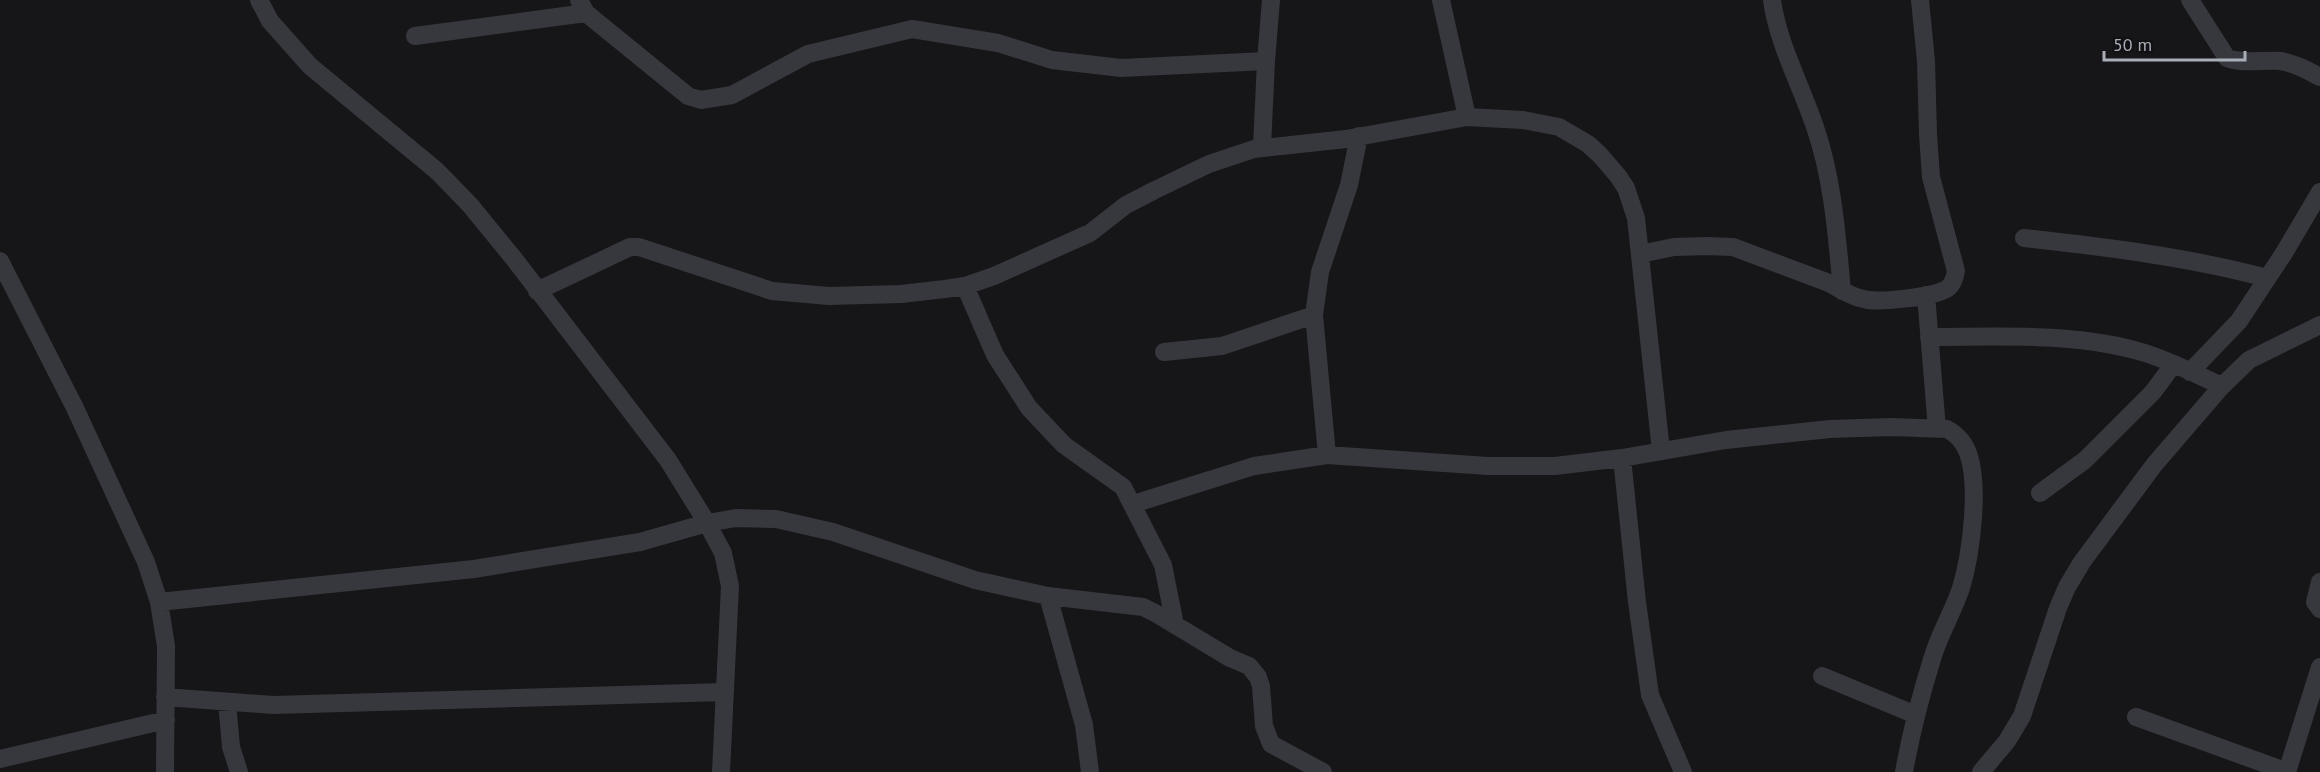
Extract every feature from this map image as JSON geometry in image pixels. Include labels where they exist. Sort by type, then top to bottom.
[{"type":"street","points":[[260,0],[270,21],[310,66],[437,171],[470,206],[515,260],[668,460],[707,523],[723,553],[730,586],[721,772]]},
{"type":"street","points":[[1262,147],[1270,0]]},
{"type":"street","points":[[1441,0],[1467,117]]},
{"type":"street","points":[[1772,0],[1793,73],[1815,128],[1828,180],[1837,233],[1842,291]]},
{"type":"street","points":[[1640,254],[1674,247],[1733,247],[1828,283],[1865,300],[1880,301],[1926,295],[1948,288],[1954,280],[1956,271],[1932,177],[1926,61],[1920,0]]},
{"type":"street","points":[[2190,0],[2227,58],[2236,61],[2281,62],[2296,65],[2320,77]]},
{"type":"street","points":[[415,36],[582,7],[688,96],[701,100],[732,95],[808,54],[912,29],[998,43],[1052,60],[1121,68],[1266,61]]},
{"type":"street","points":[[537,291],[630,247],[639,247],[772,291],[830,296],[889,295],[965,286],[994,276],[1089,233],[1126,205],[1209,164],[1262,147],[1359,136],[1467,117],[1523,120],[1559,127],[1588,144],[1600,155],[1626,188],[1636,218],[1661,451]]},
{"type":"street","points":[[1327,456],[1314,315],[1320,272],[1349,184],[1359,136]]},
{"type":"street","points":[[2190,372],[2239,321],[2320,192]]},
{"type":"street","points":[[2024,238],[2091,245],[2222,266],[2267,278]]},
{"type":"street","points":[[0,261],[75,408],[146,562],[159,602],[166,646],[165,772]]},
{"type":"street","points":[[965,286],[995,355],[1029,408],[1064,445],[1123,487],[1162,565],[1175,625]]},
{"type":"street","points":[[1926,295],[1937,429]]},
{"type":"street","points":[[1164,352],[1222,346],[1314,315]]},
{"type":"street","points":[[1981,772],[2007,741],[2022,716],[2067,587],[2082,562],[2154,465],[2222,386],[2249,360],[2320,325]]},
{"type":"street","points":[[1929,337],[2064,338],[2109,345],[2146,354],[2222,386]]},
{"type":"street","points":[[2040,493],[2085,460],[2153,392],[2173,365]]},
{"type":"street","points":[[1133,504],[1254,466],[1327,456],[1488,466],[1555,465],[1622,458],[1726,440],[1830,429],[1892,427],[1947,429],[1955,434],[1968,453],[1973,494],[1970,550],[1960,589],[1933,654],[1916,714],[1904,772]]},
{"type":"street","points":[[1622,458],[1637,602],[1650,695],[1683,772]]},
{"type":"street","points":[[159,602],[474,569],[640,542],[707,523],[736,518],[776,519],[875,544],[975,580],[1048,596],[1143,607],[1230,658],[1249,666],[1258,677],[1261,686],[1264,726],[1271,744],[1323,772]]},
{"type":"street","points":[[2320,582],[2315,602],[2320,609]]},
{"type":"street","points":[[1048,596],[1084,725],[1090,772]]},
{"type":"street","points":[[2136,717],[2288,772],[2320,667]]},
{"type":"street","points":[[1822,676],[1916,714]]},
{"type":"street","points":[[165,697],[273,705],[724,692]]},
{"type":"street","points":[[227,702],[231,747],[239,772]]},
{"type":"street","points":[[0,759],[166,720]]}]
